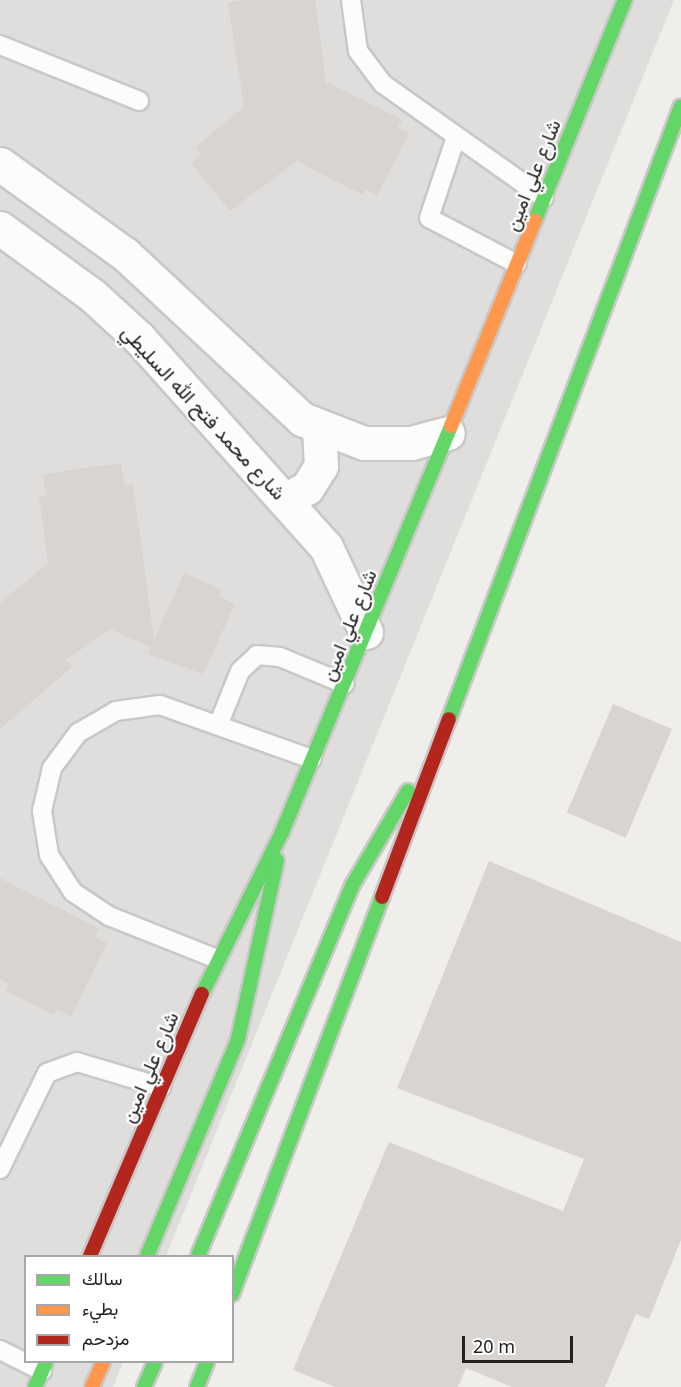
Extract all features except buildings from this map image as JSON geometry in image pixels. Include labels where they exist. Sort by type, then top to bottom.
[{"type":"main road","name":"شارع علي امين","points":[[91,1255],[217,959],[282,832],[345,684],[625,0]]},
{"type":"main road","points":[[234,1289],[681,106]]},
{"type":"main road","points":[[199,1255],[353,884],[444,734]]},
{"type":"main road","points":[[148,1255],[238,1039],[270,916],[282,832]]},
{"type":"main road","points":[[92,1387],[103,1363]]},
{"type":"main road","points":[[144,1387],[155,1363]]},
{"type":"main road","points":[[197,1387],[207,1363]]},
{"type":"street","points":[[0,164],[125,254],[286,409],[319,429],[387,445],[448,433]]},
{"type":"street","name":"شارع محمد فتح الله السليطي","points":[[0,228],[92,295],[139,338],[326,548],[366,632]]},
{"type":"street","points":[[285,500],[307,488],[321,466],[319,429]]},
{"type":"lane","points":[[351,0],[358,51],[376,76],[456,137],[544,198]]},
{"type":"lane","points":[[0,45],[139,101]]},
{"type":"lane","points":[[456,137],[429,218],[517,264]]},
{"type":"lane","points":[[219,723],[240,671],[257,655],[280,657],[345,684]]},
{"type":"lane","points":[[217,959],[109,916],[73,892],[49,855],[42,811],[52,768],[78,733],[116,711],[160,705],[219,723],[312,759]]},
{"type":"lane","points":[[0,1169],[47,1072],[77,1062],[161,1087]]},
{"type":"lane","points":[[0,1350],[41,1373]]},
{"type":"shaded area","points":[[0,0],[674,0],[166,1255],[24,1255],[24,1363],[123,1363],[113,1387],[0,1387]]},
{"type":"traffic: fast","points":[[535,220],[625,0]]},
{"type":"traffic: fast","points":[[449,719],[681,106]]},
{"type":"traffic: fast","points":[[202,994],[282,832],[451,426]]},
{"type":"traffic: fast","points":[[198,1255],[353,884],[408,791]]},
{"type":"traffic: fast","points":[[147,1255],[238,1039],[277,860]]},
{"type":"traffic: fast","points":[[234,1289],[382,897]]},
{"type":"traffic: fast","points":[[35,1387],[46,1363]]},
{"type":"traffic: fast","points":[[144,1387],[155,1363]]},
{"type":"traffic: fast","points":[[197,1387],[207,1363]]},
{"type":"traffic: slow","points":[[451,426],[535,220]]},
{"type":"traffic: slow","points":[[92,1387],[103,1363]]},
{"type":"traffic: jam","points":[[382,897],[449,719]]},
{"type":"traffic: jam","points":[[90,1255],[202,994]]}]
